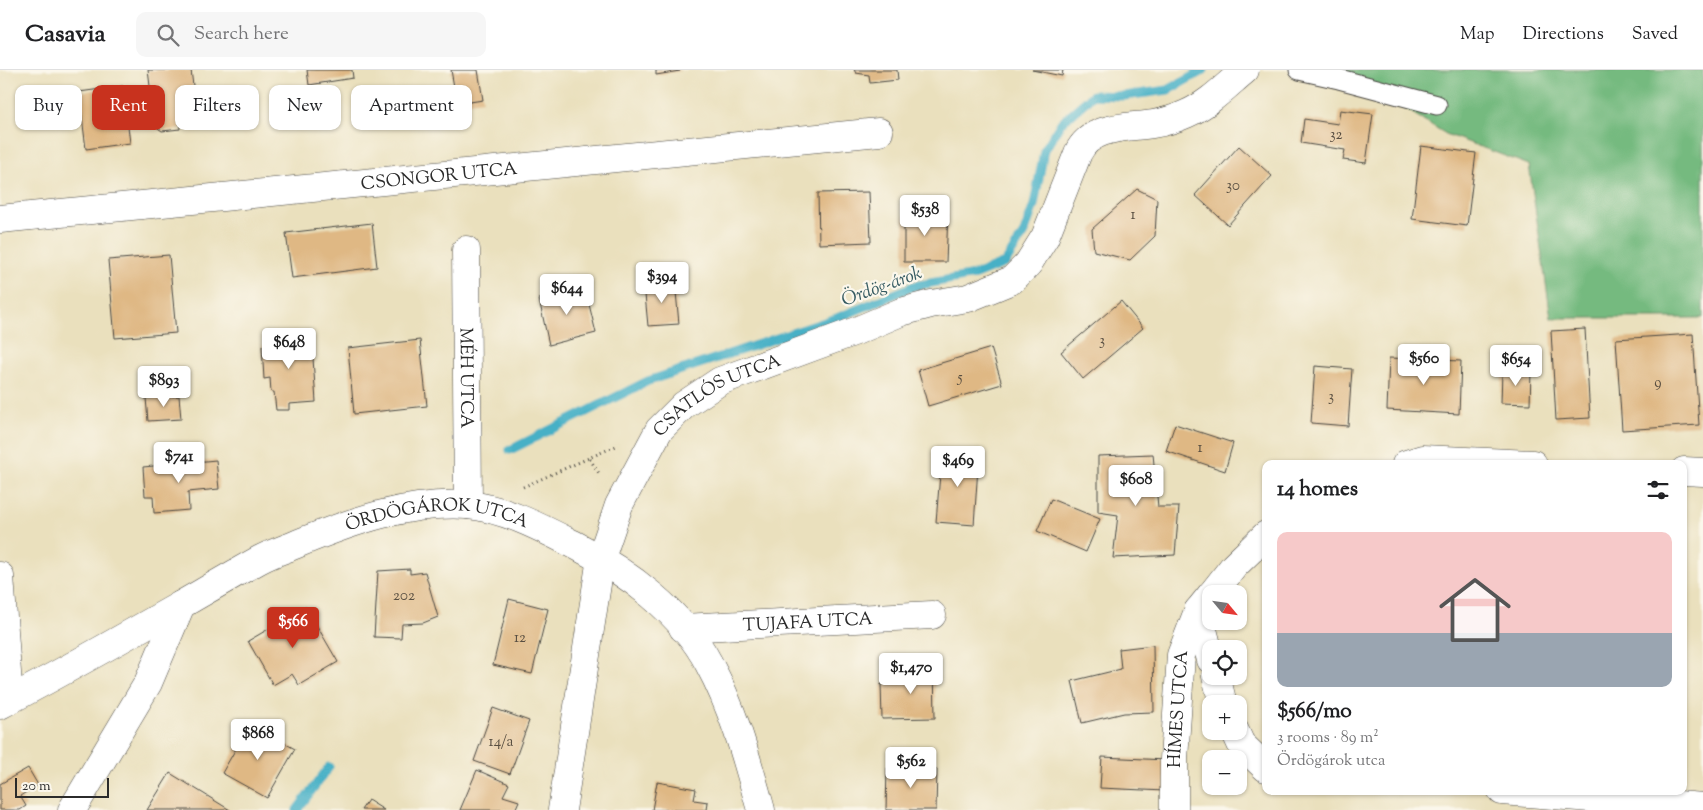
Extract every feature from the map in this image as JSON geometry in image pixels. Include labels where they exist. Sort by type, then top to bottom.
[{"type":"street","name":"CSATLÓS UTCA","points":[[562,810],[601,558],[619,505],[659,430],[684,405],[720,381],[856,331],[901,312],[931,304],[968,298],[1012,280],[1028,264],[1046,237],[1078,153],[1085,140],[1108,129],[1172,120],[1189,113],[1223,89],[1245,70]]},
{"type":"street","name":"CSONGOR UTCA","points":[[0,219],[878,132]]},
{"type":"street","name":"MÉH UTCA","points":[[466,250],[468,506]]},
{"type":"street","points":[[1417,460],[1422,458],[1459,460]]},
{"type":"street","points":[[1687,471],[1703,472]]},
{"type":"street","name":"ÖRDÖGÁROK UTCA","points":[[5,703],[261,559],[330,530],[397,510],[431,505],[468,506],[496,510],[543,529],[601,558],[645,589],[683,628],[708,662],[722,689],[735,722],[761,810]]},
{"type":"street","name":"HÍMES UTCA","points":[[1219,585],[1234,566],[1262,539]]},
{"type":"street","points":[[0,576],[5,703]]},
{"type":"street","points":[[72,810],[148,683],[181,605]]},
{"type":"street","name":"HÍMES UTCA","points":[[1174,810],[1174,760],[1181,655],[1202,611]]},
{"type":"street","name":"TUJAFA UTCA","points":[[683,628],[932,615]]},
{"type":"street","points":[[1239,740],[1262,764]]},
{"type":"street","points":[[1552,795],[1703,807]]},
{"type":"lane","points":[[1299,70],[1437,105]]},
{"type":"path","points":[[514,490],[590,459],[629,439],[659,430]]},
{"type":"green space","points":[[1304,70],[1703,70],[1703,318],[1551,318],[1529,165],[1446,134],[1367,85]]},
{"type":"building","points":[[148,70],[191,70],[193,85],[175,85],[175,130],[162,131],[161,130],[165,130],[165,85],[150,85]]},
{"type":"building","points":[[307,70],[352,70],[353,78],[309,85]]},
{"type":"building","points":[[451,70],[478,70],[483,100],[472,102],[472,85],[454,85]]},
{"type":"building","points":[[656,70],[680,70],[680,71],[656,75]]},
{"type":"building","points":[[854,70],[897,70],[898,80],[870,83],[869,75],[856,73]]},
{"type":"building","points":[[1032,70],[1063,70],[1062,76]]},
{"type":"building","points":[[92,90],[92,130],[128,130],[130,143],[86,149],[82,116],[82,92]]},
{"type":"building","points":[[1340,110],[1373,114],[1366,163],[1343,160],[1345,150],[1301,143],[1304,119],[1338,124]]},
{"type":"building","points":[[1239,146],[1272,176],[1228,225],[1195,195]]},
{"type":"building","points":[[1421,146],[1476,153],[1467,226],[1412,219]]},
{"type":"building","points":[[1137,189],[1157,199],[1155,236],[1130,260],[1094,251],[1092,229]]},
{"type":"building","points":[[869,192],[871,242],[819,244],[818,193]]},
{"type":"building","points":[[904,212],[948,213],[946,262],[904,262]]},
{"type":"building","points":[[372,223],[377,267],[292,278],[286,233]]},
{"type":"building","points":[[169,255],[176,333],[115,338],[108,260]]},
{"type":"building","points":[[675,281],[679,324],[648,326],[644,284]]},
{"type":"building","points":[[585,288],[596,333],[549,345],[539,299]]},
{"type":"building","points":[[1121,301],[1143,328],[1083,379],[1061,352]]},
{"type":"building","points":[[1585,329],[1590,418],[1556,420],[1551,331]]},
{"type":"building","points":[[297,333],[298,345],[312,344],[316,402],[289,404],[289,410],[276,410],[274,392],[271,392],[270,378],[264,379],[262,346],[268,345],[268,335]]},
{"type":"building","points":[[1693,334],[1699,425],[1622,430],[1616,339]]},
{"type":"building","points":[[420,340],[427,406],[354,414],[348,348]]},
{"type":"building","points":[[991,348],[1002,384],[928,406],[918,370]]},
{"type":"building","points":[[1389,358],[1461,361],[1459,414],[1387,410]]},
{"type":"building","points":[[1315,366],[1352,369],[1348,426],[1311,423]]},
{"type":"building","points":[[1502,371],[1531,372],[1530,404],[1501,403]]},
{"type":"building","points":[[179,396],[181,419],[148,421],[146,398]]},
{"type":"building","points":[[1175,424],[1233,443],[1225,471],[1166,451]]},
{"type":"building","points":[[942,450],[979,453],[974,525],[936,522]]},
{"type":"building","points":[[1153,454],[1158,507],[1179,507],[1175,555],[1113,558],[1118,515],[1098,512],[1098,456]]},
{"type":"building","points":[[216,460],[219,489],[188,492],[189,510],[154,513],[153,496],[145,496],[143,467]]},
{"type":"building","points":[[1051,499],[1100,519],[1086,552],[1037,531]]},
{"type":"building","points":[[410,569],[410,574],[425,572],[438,617],[423,623],[402,624],[401,638],[374,637],[378,571]]},
{"type":"building","points":[[509,599],[548,609],[532,674],[493,665]]},
{"type":"building","points":[[306,607],[338,662],[299,685],[292,674],[273,685],[248,641]]},
{"type":"building","points":[[1153,645],[1154,712],[1124,713],[1082,723],[1072,681],[1121,669],[1119,649]]},
{"type":"building","points":[[910,664],[934,664],[935,718],[882,719],[881,684],[910,683]]},
{"type":"building","points":[[493,708],[529,721],[510,774],[474,761]]},
{"type":"building","points":[[250,724],[295,749],[267,798],[222,773]]},
{"type":"building","points":[[1102,757],[1166,760],[1165,791],[1100,788]]},
{"type":"building","points":[[28,768],[38,785],[20,796],[26,806],[20,810],[0,810],[0,784]]},
{"type":"building","points":[[887,768],[937,769],[936,810],[886,810]]},
{"type":"building","points":[[477,770],[509,784],[503,796],[519,801],[515,810],[460,810]]},
{"type":"building","points":[[170,773],[230,810],[147,810]]},
{"type":"building","points":[[657,782],[696,789],[694,800],[708,802],[707,810],[652,810]]},
{"type":"building","points":[[368,800],[384,810],[361,810]]},
{"type":"waterway","name":"Ördög-árok","points":[[510,450],[648,381],[837,318],[914,286],[975,275],[1005,263],[1024,233],[1034,205],[1044,151],[1061,123],[1093,95],[1124,96],[1168,90],[1204,70]]},
{"type":"waterway","name":"Ördög-árok","points":[[297,810],[329,767]]}]
